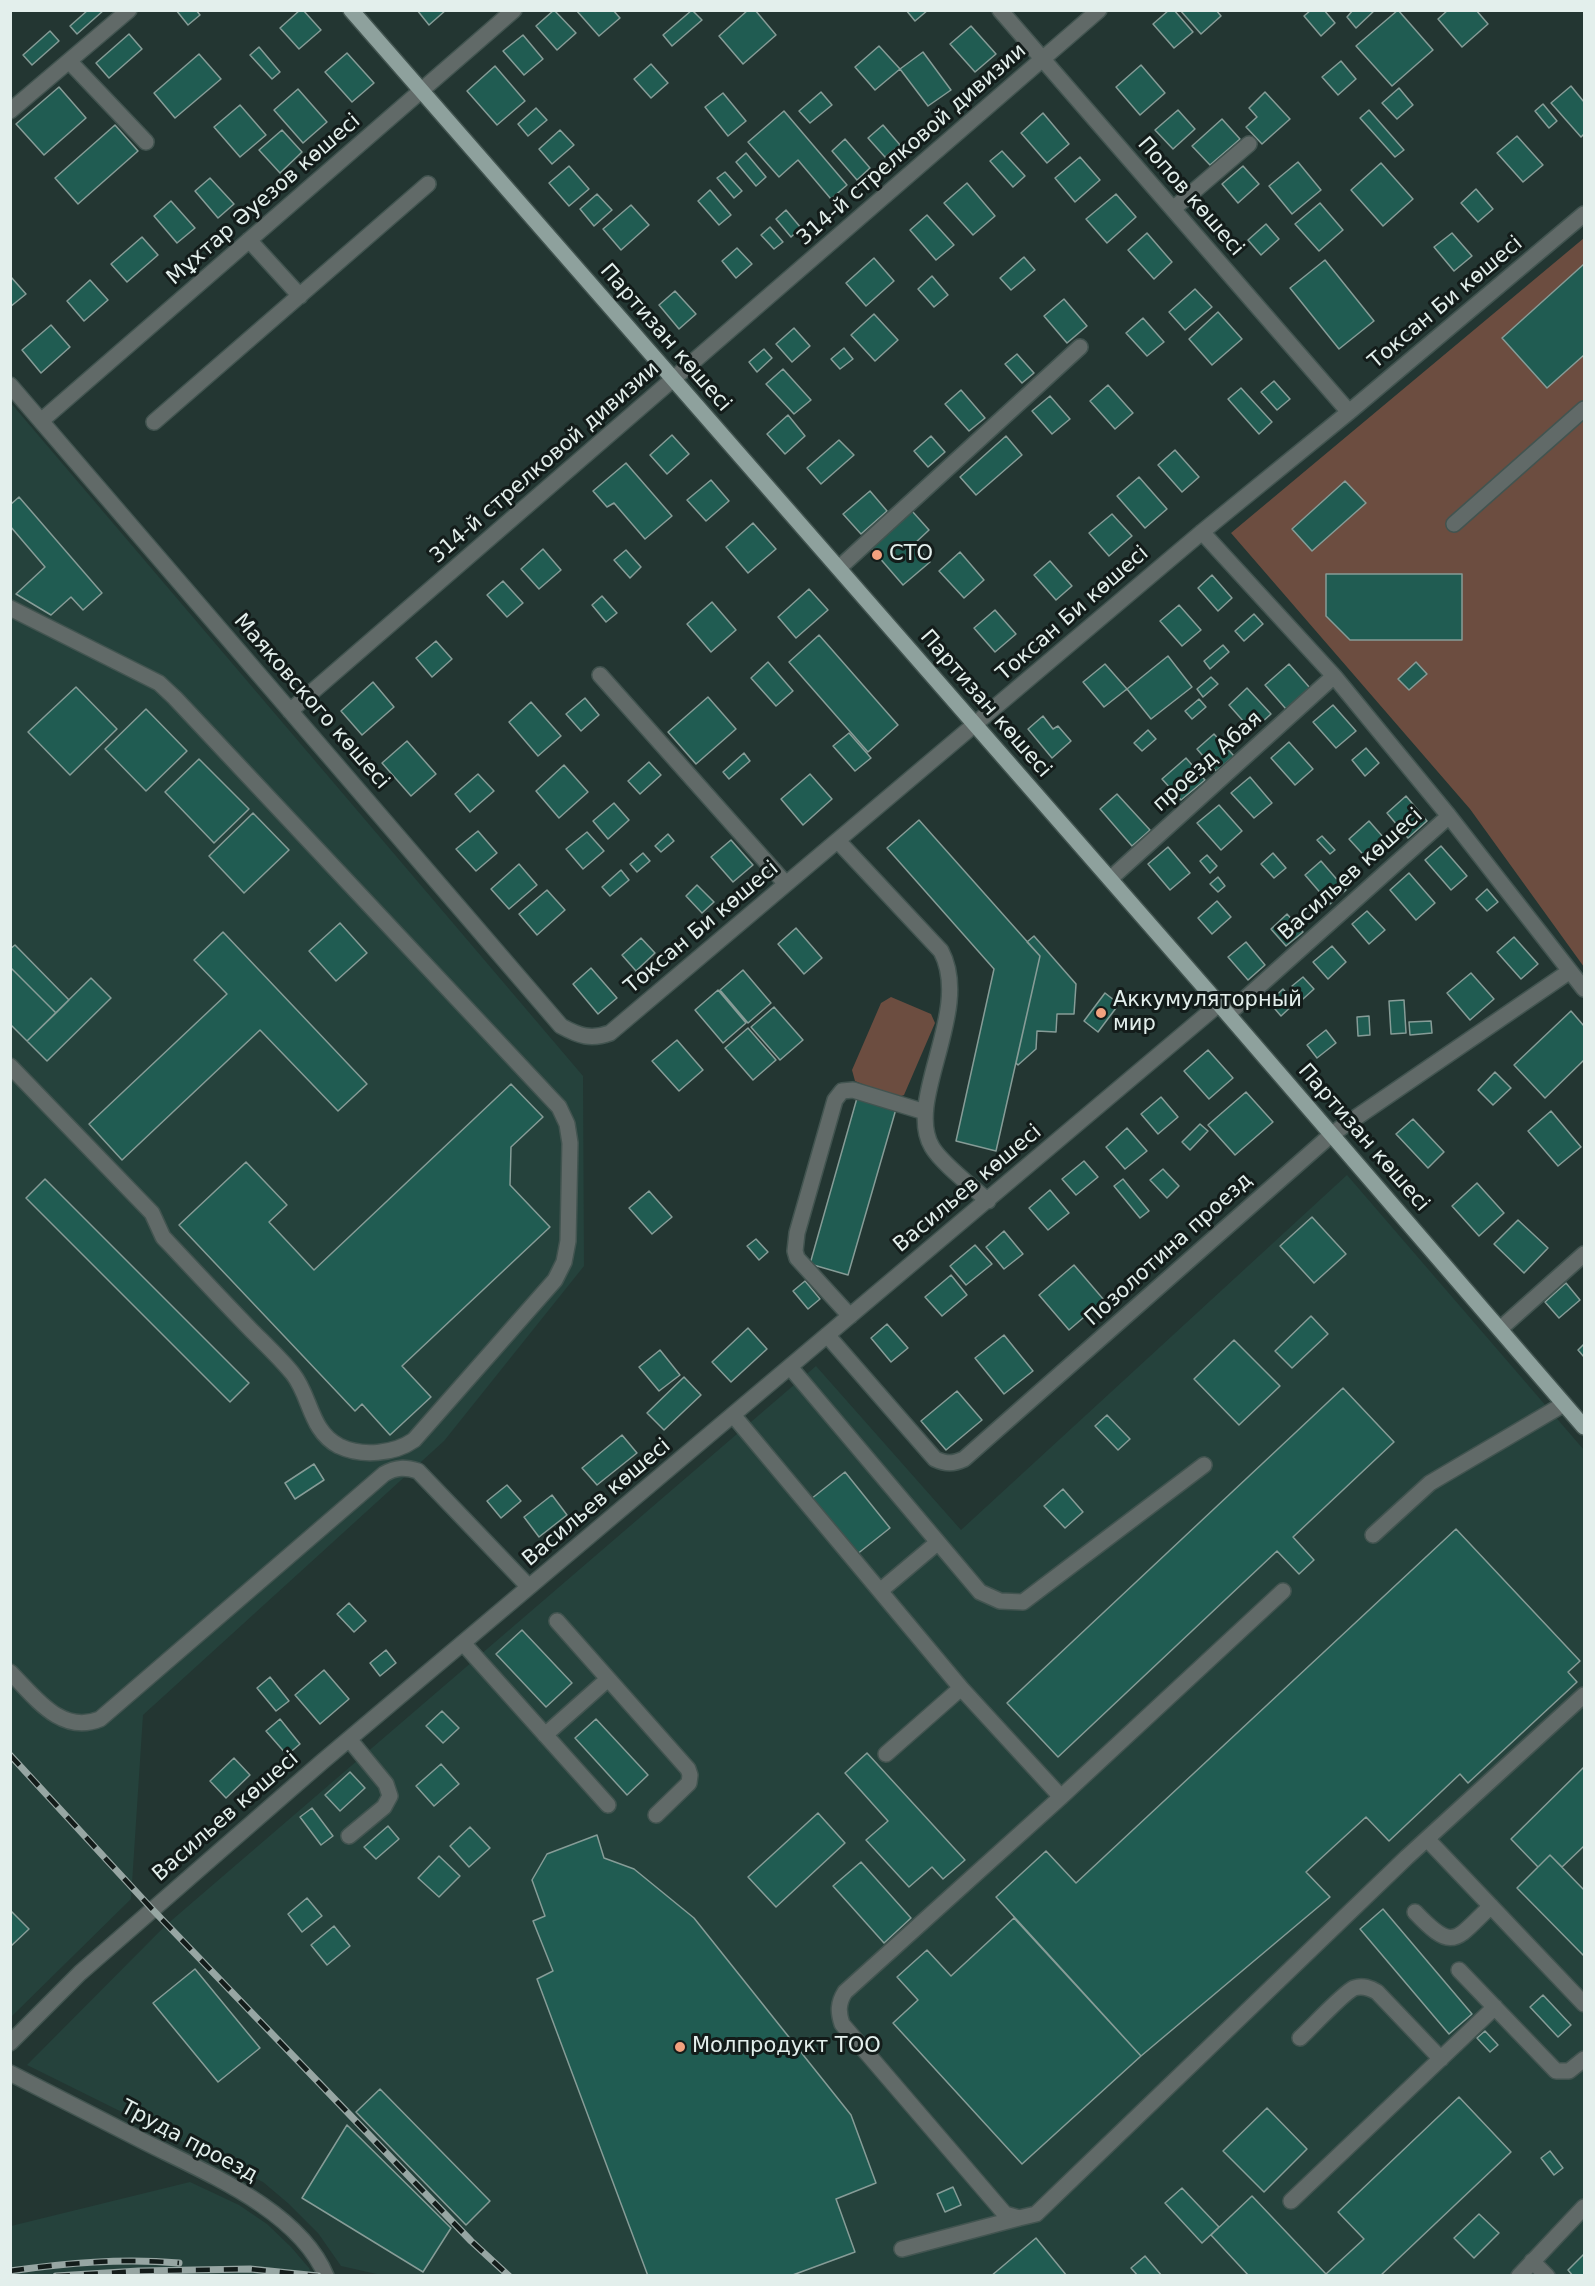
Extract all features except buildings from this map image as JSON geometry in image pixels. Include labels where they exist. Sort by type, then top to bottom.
[{"type":"main road","name":"Партизан көшесі","points":[[351,10],[1224,1009],[1584,1427]]},
{"type":"street","points":[[10,111],[129,10]]},
{"type":"street","name":"Мұхтар Әуезов көшесі","points":[[41,421],[514,10]]},
{"type":"street","name":"Попов көшесі","points":[[1000,10],[1349,412]]},
{"type":"street","name":"314-й стрелковой дивизии","points":[[290,711],[1099,10]]},
{"type":"street","points":[[69,61],[146,142]]},
{"type":"street","points":[[1173,209],[1249,144]]},
{"type":"street","points":[[154,422],[428,184]]},
{"type":"street","name":"Токсан Би көшесі","points":[[586,1038],[610,1033],[1202,532],[1349,412],[1584,214]]},
{"type":"street","points":[[249,240],[300,296]]},
{"type":"street","points":[[839,568],[1080,347]]},
{"type":"street","name":"Маяковского көшесі","points":[[10,385],[561,1026],[586,1038]]},
{"type":"street","points":[[1454,524],[1584,410]]},
{"type":"street","points":[[1202,532],[1334,676],[1449,816],[1584,989]]},
{"type":"street","points":[[10,608],[159,683],[560,1107],[567,1124],[570,1143],[568,1241],[564,1262],[555,1280],[414,1440],[402,1448],[386,1452],[351,1450],[338,1446],[326,1437],[309,1410],[294,1375],[163,1237],[152,1214],[10,1066]]},
{"type":"street","points":[[600,675],[786,884]]},
{"type":"street","name":"проезд Абая","points":[[1110,879],[1334,676]]},
{"type":"street","name":"Васильев көшесі","points":[[10,2043],[80,1973],[349,1739],[827,1335],[1224,1009],[1449,816]]},
{"type":"street","points":[[838,841],[941,951],[946,961],[950,984],[949,1010],[925,1112],[927,1133],[935,1152],[988,1201]]},
{"type":"street","name":"Позолотина проезд","points":[[827,1335],[927,1452],[945,1464],[964,1459],[1332,1134],[1570,971]]},
{"type":"street","points":[[850,1316],[803,1265],[795,1251],[797,1233],[835,1100],[842,1091],[853,1090],[925,1112]]},
{"type":"street","points":[[1500,1329],[1584,1254]]},
{"type":"street","points":[[790,1367],[980,1592],[1000,1601],[1023,1602],[1204,1465]]},
{"type":"street","points":[[1373,1535],[1430,1483],[1564,1404]]},
{"type":"street","points":[[733,1415],[961,1688],[1061,1797]]},
{"type":"street","points":[[10,1672],[52,1714],[65,1721],[89,1724],[100,1719],[384,1474],[406,1467],[418,1471],[529,1587]]},
{"type":"street","points":[[880,1591],[937,1543]]},
{"type":"street","points":[[1019,2218],[1005,2214],[842,2024],[839,2007],[845,1992],[1061,1797],[1282,1591]]},
{"type":"street","points":[[557,1621],[683,1762],[690,1775],[685,1789],[656,1815]]},
{"type":"street","points":[[463,1643],[608,1805]]},
{"type":"street","points":[[545,1735],[608,1679]]},
{"type":"street","points":[[886,1754],[961,1688]]},
{"type":"street","points":[[902,2249],[1036,2214],[1427,1839],[1584,1695]]},
{"type":"street","points":[[348,1836],[384,1807],[390,1796],[386,1784],[349,1739]]},
{"type":"street","points":[[1427,1839],[1584,2004]]},
{"type":"street","points":[[1415,1912],[1437,1934],[1452,1938],[1460,1935],[1491,1906]]},
{"type":"street","points":[[1459,1970],[1556,2071],[1569,2071],[1584,2059]]},
{"type":"street","points":[[1300,2038],[1349,1992],[1362,1986],[1377,1992],[1441,2059]]},
{"type":"street","points":[[1291,2201],[1495,2007]]},
{"type":"street","name":"Труда проезд","points":[[10,2073],[248,2194],[300,2237],[326,2276]]},
{"type":"street","points":[[1519,2276],[1584,2207]]},
{"type":"street","points":[[1532,2261],[1547,2276]]},
{"type":"shaded area","points":[[1584,238],[1584,967],[1470,809],[1231,533]]},
{"type":"shaded area","points":[[10,402],[583,1076],[584,1266],[444,1441],[143,1715],[131,1899],[11,2017]]},
{"type":"shaded area","points":[[891,997],[931,1014],[935,1023],[904,1095],[896,1098],[855,1081],[852,1070],[881,1003]]},
{"type":"shaded area","points":[[1347,1175],[1584,1450],[1584,2275],[381,2275],[341,2266],[318,2233],[263,2182],[27,2065],[165,1926],[816,1366],[961,1530]]},
{"type":"shaded area","points":[[190,2182],[239,2205],[267,2224],[291,2247],[309,2268],[312,2275],[11,2275],[11,2226]]},
{"type":"railway","points":[[10,1755],[152,1909],[471,2241],[509,2276]]},
{"type":"railway","points":[[10,2271],[94,2262],[179,2263]]},
{"type":"railway","points":[[56,2276],[139,2271],[250,2269],[318,2276]]},
{"type":"place","name":"СТО","points":[[877,555]]},
{"type":"place","name":"Аккумуляторный мир","points":[[1101,1013]]},
{"type":"place","name":"Молпродукт ТОО","points":[[680,2047]]}]
